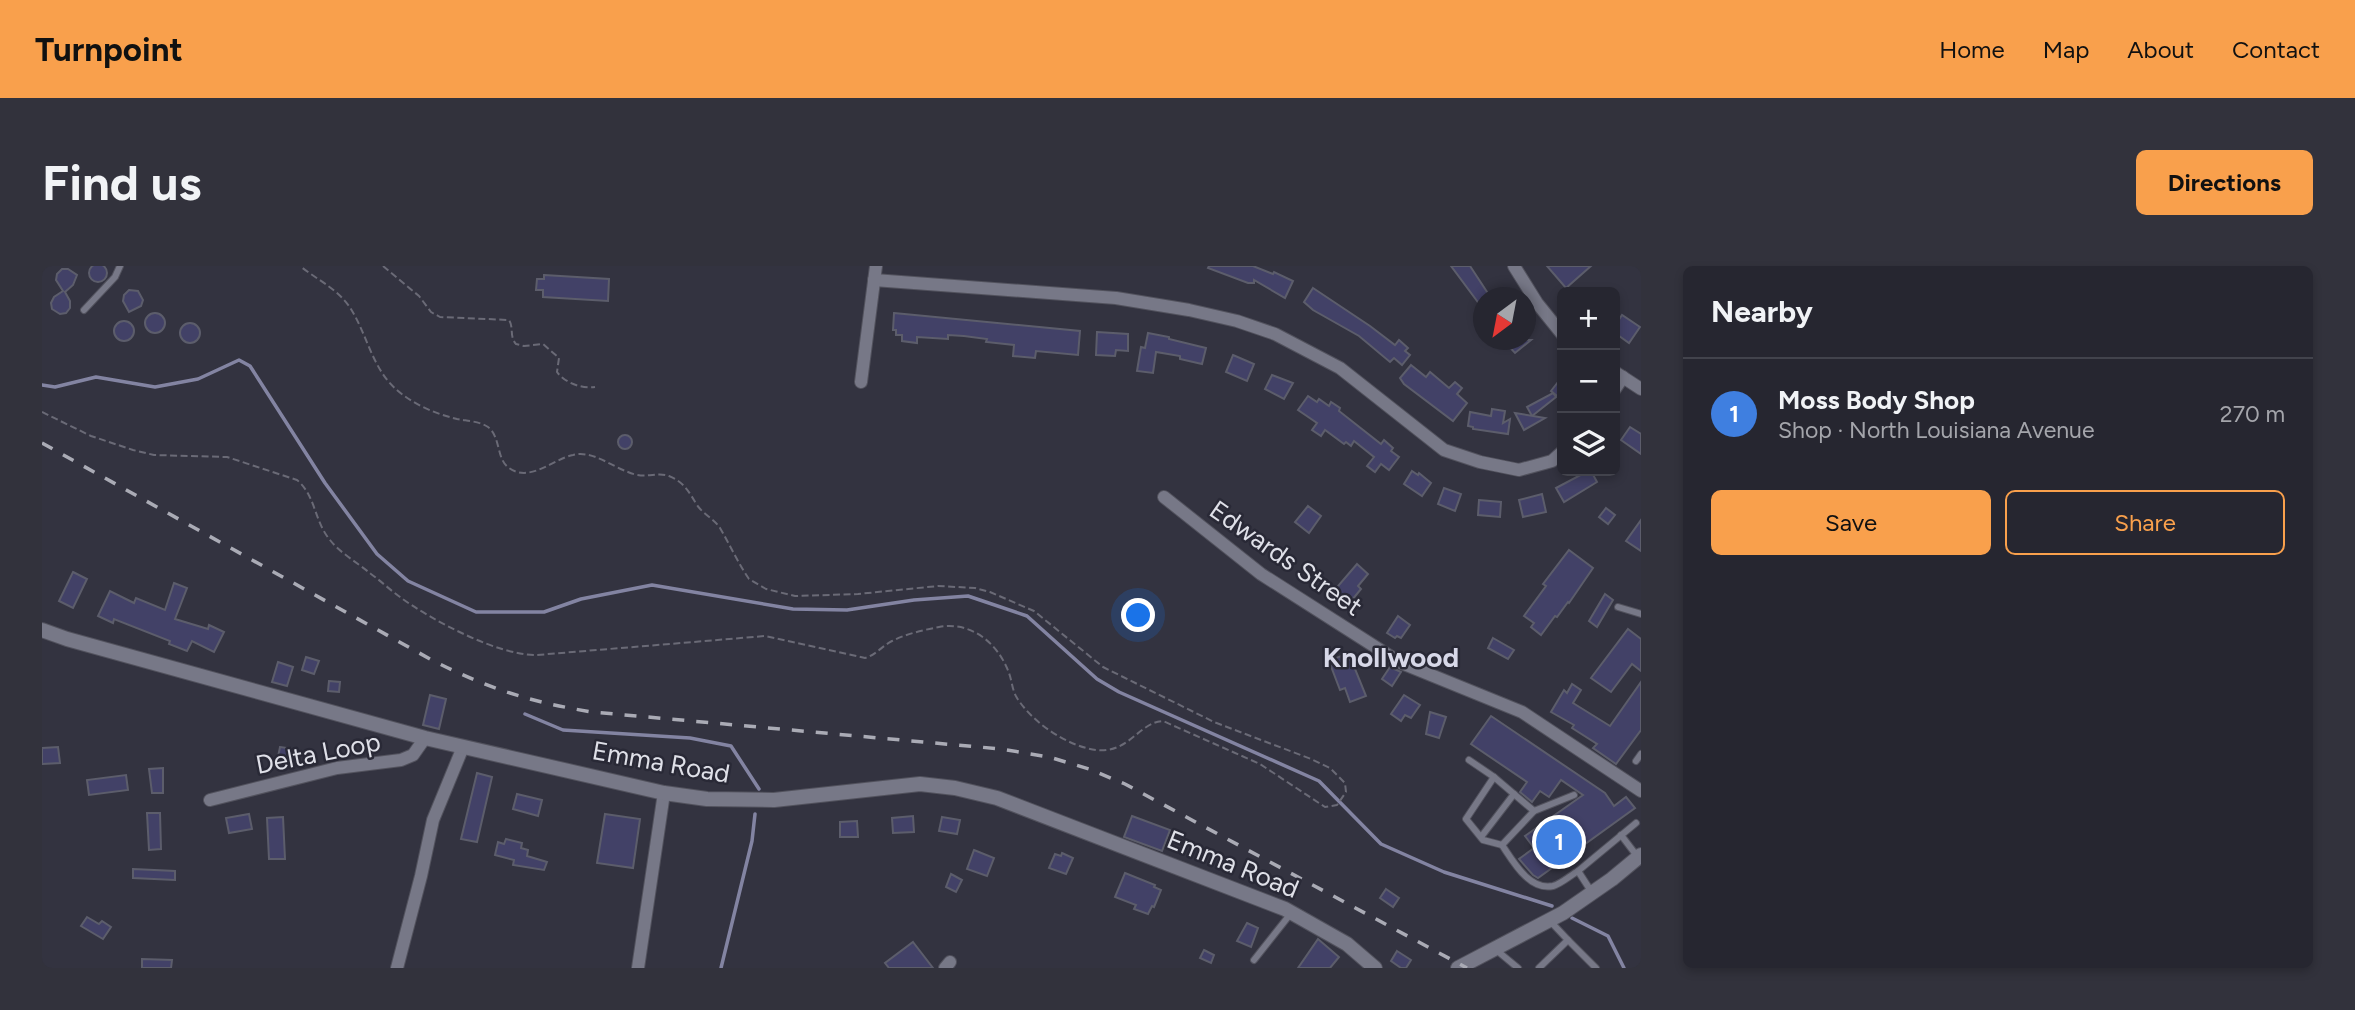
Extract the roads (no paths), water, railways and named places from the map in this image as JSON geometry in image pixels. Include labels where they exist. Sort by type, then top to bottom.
[{"type":"street","points":[[861,382],[876,266]]},
{"type":"street","points":[[1514,266],[1557,328]]},
{"type":"street","points":[[874,280],[1116,298],[1237,321],[1275,334],[1340,369],[1444,450],[1480,462],[1518,470],[1552,461],[1557,456]]},
{"type":"street","points":[[1620,375],[1641,390]]},
{"type":"street","name":"Edwards Street","points":[[1164,498],[1261,574],[1399,662],[1522,712],[1641,791]]},
{"type":"street","name":"Emma Road","points":[[42,630],[425,738],[664,793],[707,799],[774,800],[920,785],[955,788],[997,798],[1292,912],[1347,944],[1375,968]]},
{"type":"street","name":"Delta Loop","points":[[211,800],[337,768],[401,760],[413,755],[425,738]]},
{"type":"street","points":[[397,968],[433,820],[463,747]]},
{"type":"street","points":[[638,968],[664,793]]},
{"type":"street","points":[[1458,968],[1550,921],[1640,856]]},
{"type":"lane","points":[[84,310],[116,277],[120,266]]},
{"type":"lane","points":[[1618,607],[1641,614]]},
{"type":"lane","points":[[1636,761],[1641,754]]},
{"type":"lane","points":[[1469,760],[1534,811]]},
{"type":"lane","points":[[1494,777],[1466,819],[1483,840],[1502,845],[1522,874],[1543,885],[1553,886],[1578,871],[1636,823]]},
{"type":"lane","points":[[1480,837],[1514,794]]},
{"type":"lane","points":[[1502,845],[1534,811],[1574,795]]},
{"type":"lane","points":[[1621,835],[1640,856]]},
{"type":"lane","points":[[1578,871],[1592,893]]},
{"type":"lane","points":[[1254,960],[1292,912]]},
{"type":"lane","points":[[1550,921],[1596,968]]},
{"type":"lane","points":[[1539,968],[1568,940]]},
{"type":"lane","points":[[1495,950],[1518,968]]},
{"type":"waterway","points":[[42,385],[55,387],[96,377],[155,387],[198,379],[239,360],[250,366],[325,483],[377,554],[408,581],[476,612],[544,612],[581,599],[652,585],[793,609],[847,610],[914,600],[968,596],[1027,616],[1097,679],[1119,692],[1319,781],[1381,844],[1444,872],[1552,906]]},
{"type":"waterway","points":[[525,714],[563,730],[690,738],[731,746],[759,789]]},
{"type":"waterway","points":[[721,968],[752,841],[755,814]]},
{"type":"waterway","points":[[1572,918],[1608,936],[1624,968]]},
{"type":"railway","points":[[42,443],[430,659],[490,686],[548,704],[592,712],[1001,749],[1049,757],[1125,784],[1467,968]]},
{"type":"place","name":"Moss Body Shop","points":[[1559,842]]},
{"type":"district","name":"Knollwood","points":[[1391,657]]}]
